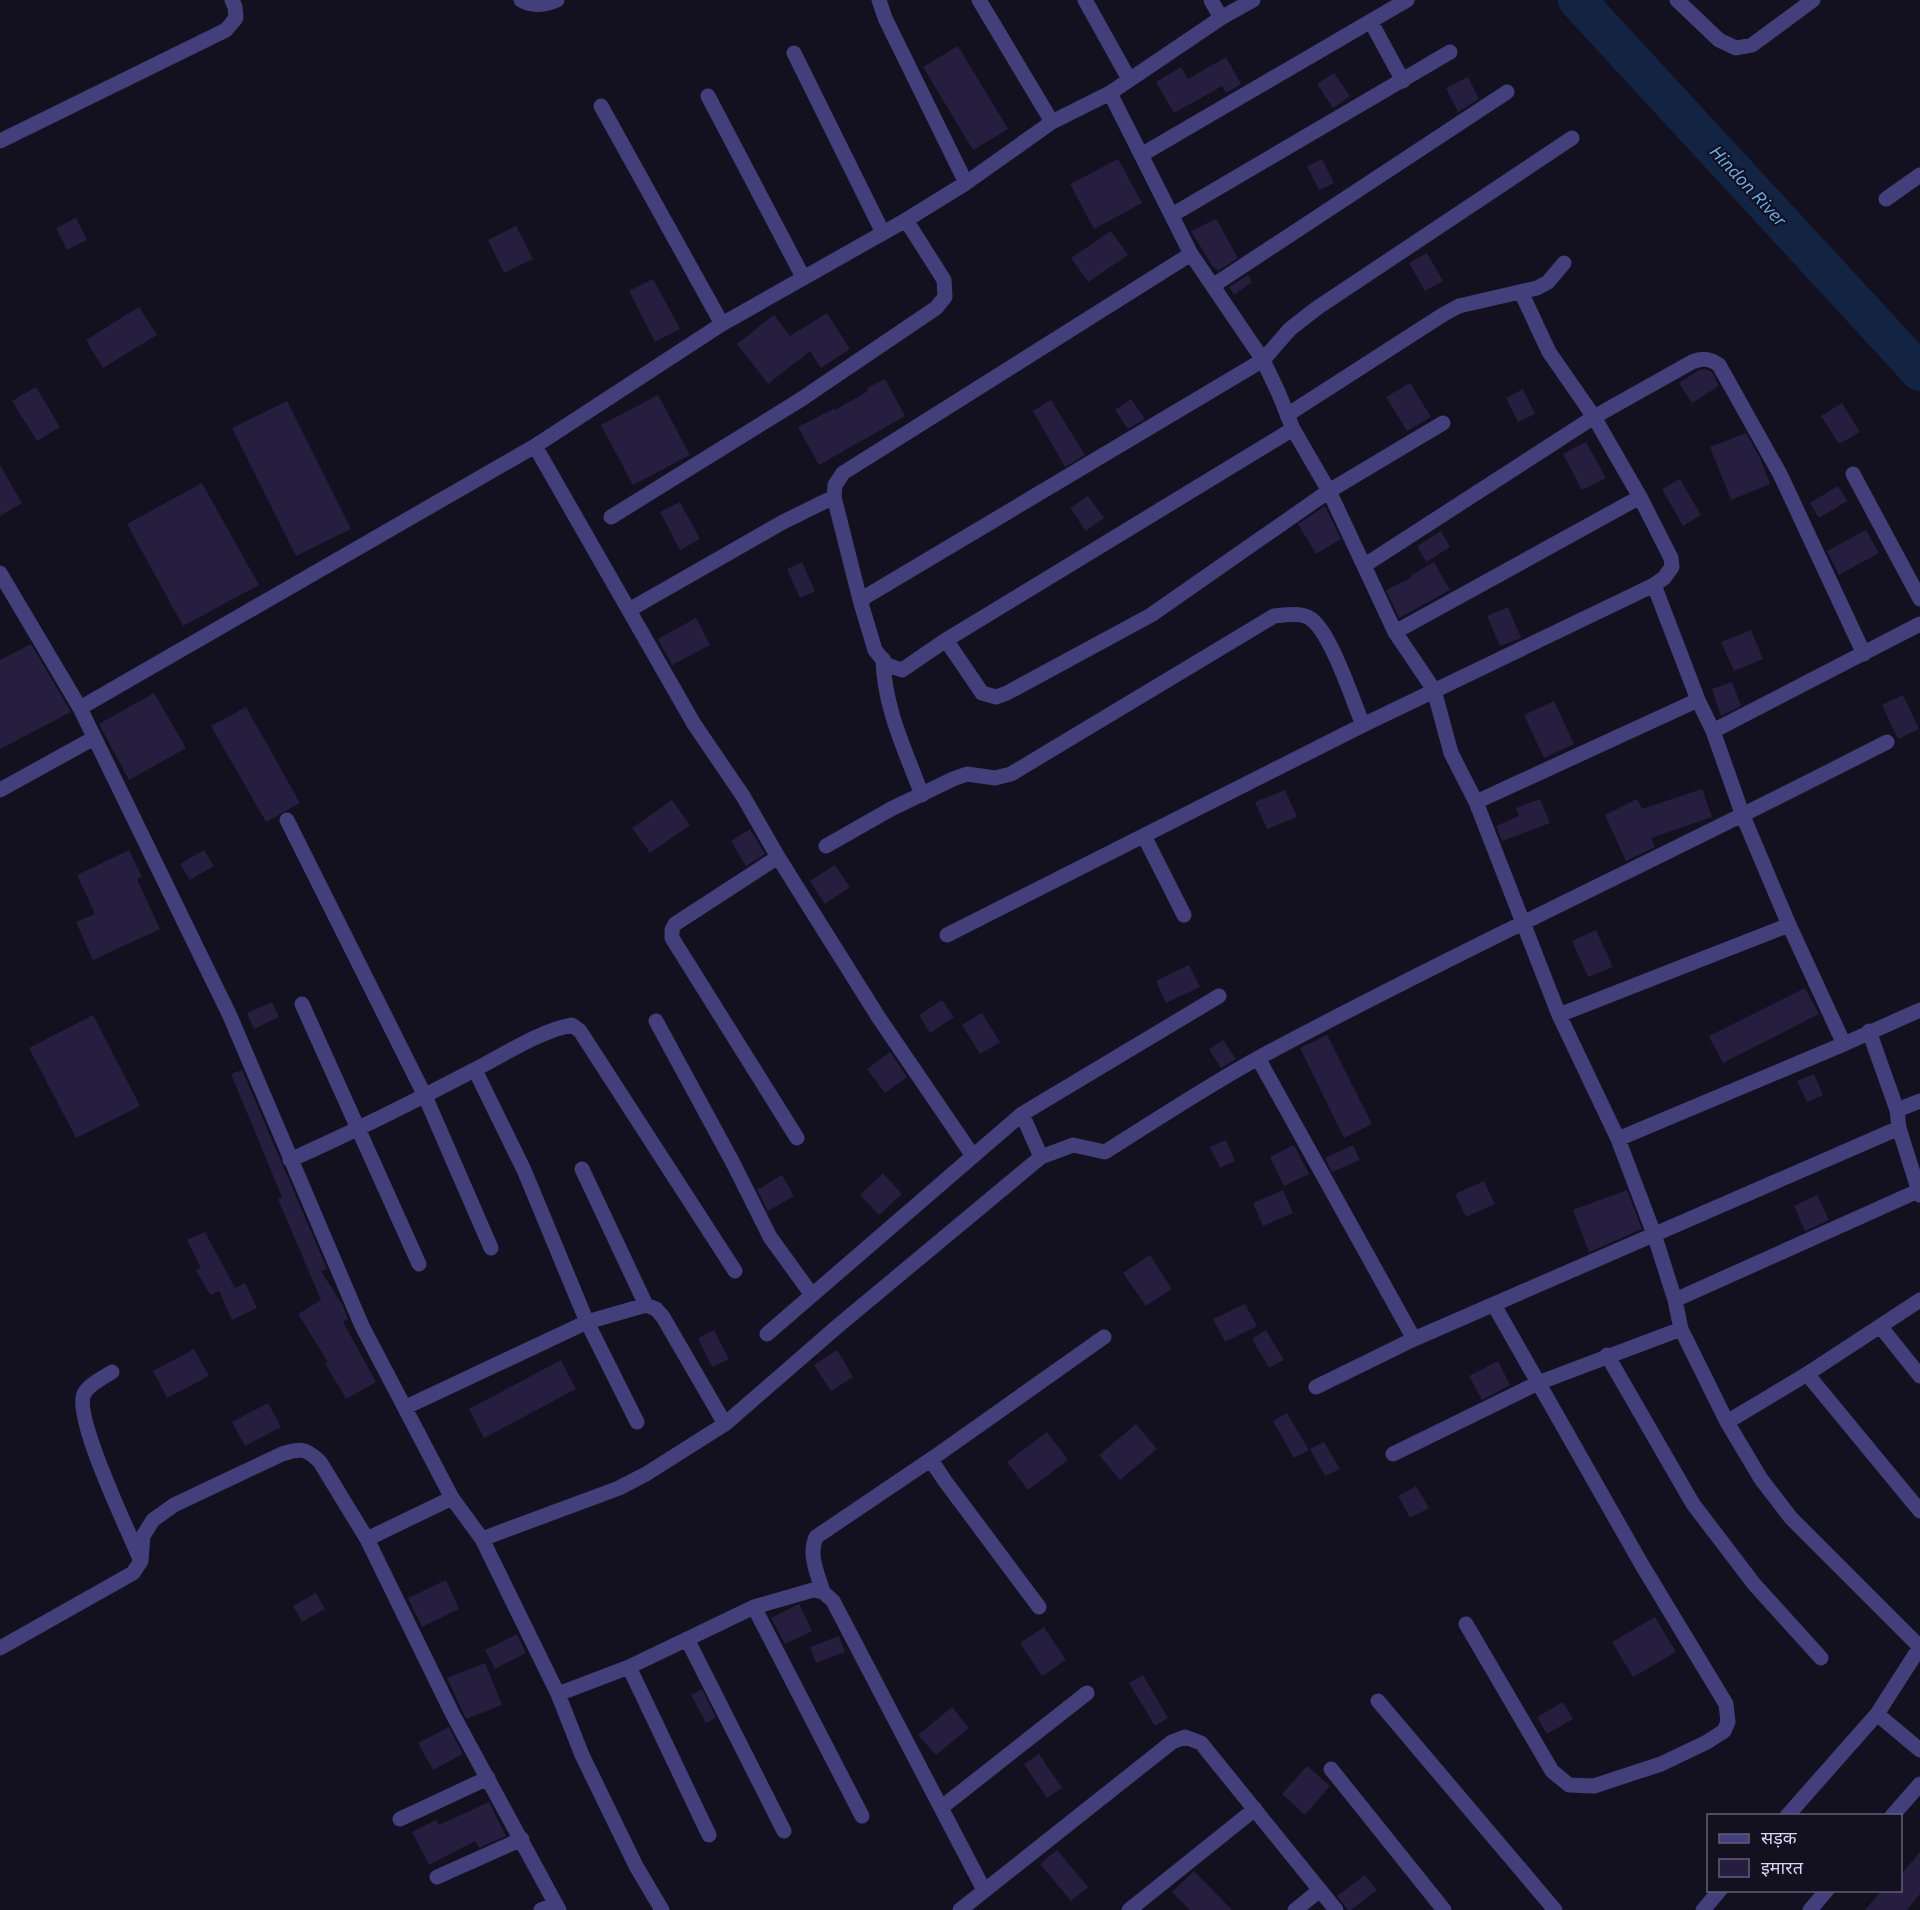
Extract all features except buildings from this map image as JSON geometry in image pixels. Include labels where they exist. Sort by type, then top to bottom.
[{"type":"street","points":[[0,141],[226,30],[236,18],[232,0]]},
{"type":"street","points":[[521,0],[525,3],[545,5],[557,0]]},
{"type":"street","points":[[879,0],[885,18],[966,183]]},
{"type":"street","points":[[979,0],[1052,122]]},
{"type":"street","points":[[1085,0],[1129,79]]},
{"type":"street","points":[[1211,0],[1221,18]]},
{"type":"street","points":[[80,708],[535,446],[722,324],[906,220],[966,183],[1052,122],[1110,93],[1221,18],[1253,0]]},
{"type":"street","points":[[1141,155],[1407,0]]},
{"type":"street","points":[[1677,0],[1719,40],[1736,48],[1752,45],[1813,0]]},
{"type":"street","points":[[1371,22],[1403,81]]},
{"type":"street","points":[[1172,215],[1450,52]]},
{"type":"street","points":[[794,53],[883,233]]},
{"type":"street","points":[[1214,285],[1507,92]]},
{"type":"street","points":[[1110,93],[1191,254],[1263,360],[1290,422],[1329,491],[1395,632],[1434,690],[1451,753],[1476,801],[1559,1015],[1618,1139],[1654,1234],[1675,1300],[1681,1329],[1727,1422],[1761,1479],[1791,1518],[1920,1647],[1877,1714],[1787,1814]]},
{"type":"street","points":[[708,96],[803,277]]},
{"type":"street","points":[[601,106],[722,324]]},
{"type":"street","points":[[860,600],[1263,360],[1290,329],[1317,308],[1572,138]]},
{"type":"street","points":[[1886,199],[1920,176]]},
{"type":"street","points":[[611,517],[800,400],[936,308],[945,297],[944,280],[906,220]]},
{"type":"street","points":[[1191,254],[843,473],[835,485],[834,497],[875,650],[887,665],[902,670],[1290,422],[1444,314],[1459,306],[1537,288],[1548,282],[1564,263]]},
{"type":"street","points":[[947,935],[1363,725],[1654,585],[1664,578],[1672,567],[1671,558],[1640,496],[1594,417],[1550,352],[1521,292]]},
{"type":"street","points":[[1365,565],[1594,417],[1692,362],[1703,358],[1711,359],[1719,365],[1780,474],[1864,654]]},
{"type":"street","points":[[946,640],[982,693],[996,697],[1007,693],[1151,615],[1329,491],[1443,423]]},
{"type":"street","points":[[535,446],[694,724],[743,796],[778,857],[879,1018],[973,1156]]},
{"type":"street","points":[[1853,474],[1920,599]]},
{"type":"street","points":[[1395,632],[1640,496]]},
{"type":"street","points":[[629,610],[783,522],[834,497]]},
{"type":"street","points":[[0,573],[80,708],[230,1016],[362,1326],[452,1498],[482,1539],[558,1694],[582,1755],[636,1866],[662,1910]]},
{"type":"street","points":[[1654,585],[1698,700],[1713,731],[1743,816],[1789,926],[1844,1044]]},
{"type":"street","points":[[826,846],[891,809],[966,774],[996,778],[1011,774],[1274,616],[1294,614],[1311,619],[1325,634],[1363,725]]},
{"type":"street","points":[[1713,731],[1920,624]]},
{"type":"street","points":[[883,659],[883,681],[887,700],[922,795]]},
{"type":"street","points":[[1476,801],[1698,700]]},
{"type":"street","points":[[0,790],[94,738]]},
{"type":"street","points":[[482,1539],[619,1488],[646,1474],[726,1424],[839,1325],[1041,1157],[1073,1145],[1105,1152],[1258,1058],[1887,742]]},
{"type":"street","points":[[287,820],[425,1096],[491,1248]]},
{"type":"street","points":[[1144,836],[1184,915]]},
{"type":"street","points":[[778,857],[675,924],[672,938],[797,1138]]},
{"type":"street","points":[[1559,1015],[1789,926]]},
{"type":"street","points":[[767,1334],[1022,1114],[1219,996]]},
{"type":"street","points":[[302,1004],[418,1264]]},
{"type":"street","points":[[1618,1139],[1920,1010]]},
{"type":"street","points":[[656,1021],[733,1163],[770,1237],[812,1295]]},
{"type":"street","points":[[290,1160],[358,1130],[562,1026],[572,1025],[580,1030],[735,1271]]},
{"type":"street","points":[[1675,1300],[1919,1192],[1899,1128],[1897,1110],[1869,1031]]},
{"type":"street","points":[[1258,1058],[1414,1339]]},
{"type":"street","points":[[475,1070],[524,1170],[587,1322],[637,1422]]},
{"type":"street","points":[[1897,1110],[1920,1101]]},
{"type":"street","points":[[1022,1114],[1041,1157]]},
{"type":"street","points":[[1316,1387],[1414,1339],[1899,1128]]},
{"type":"street","points":[[582,1169],[646,1305]]},
{"type":"street","points":[[1727,1422],[1807,1374],[1920,1299]]},
{"type":"street","points":[[406,1407],[587,1322],[646,1305],[656,1309],[663,1317],[726,1424]]},
{"type":"street","points":[[1466,1624],[1552,1771],[1569,1785],[1594,1786],[1660,1764],[1707,1742],[1724,1731],[1728,1722],[1726,1704],[1642,1565],[1494,1305]]},
{"type":"street","points":[[1880,1326],[1920,1376]]},
{"type":"street","points":[[1393,1454],[1539,1383],[1681,1329]]},
{"type":"street","points":[[984,1890],[833,1601],[823,1592],[812,1557],[812,1546],[816,1538],[1104,1337]]},
{"type":"street","points":[[1607,1356],[1693,1504],[1754,1584],[1821,1658]]},
{"type":"street","points":[[112,1372],[91,1386],[84,1394],[82,1407],[91,1443],[141,1562]]},
{"type":"street","points":[[1807,1374],[1920,1511]]},
{"type":"street","points":[[0,1648],[133,1573],[141,1562],[143,1536],[153,1520],[174,1505],[233,1476],[297,1449],[311,1452],[321,1462],[366,1539],[453,1715],[557,1907],[541,1910]]},
{"type":"street","points":[[933,1458],[933,1463],[945,1481],[1039,1607]]},
{"type":"street","points":[[366,1539],[452,1498]]},
{"type":"street","points":[[558,1694],[629,1666],[754,1607],[813,1590],[823,1592]]},
{"type":"street","points":[[754,1607],[862,1815]]},
{"type":"street","points":[[687,1639],[784,1831]]},
{"type":"street","points":[[629,1666],[710,1835]]},
{"type":"street","points":[[942,1808],[1087,1693]]},
{"type":"street","points":[[1378,1701],[1556,1910]]},
{"type":"street","points":[[1877,1714],[1920,1750]]},
{"type":"street","points":[[960,1910],[1172,1742],[1185,1737],[1201,1743],[1336,1910]]},
{"type":"street","points":[[1331,1769],[1444,1910]]},
{"type":"street","points":[[400,1819],[488,1778]]},
{"type":"street","points":[[1893,1814],[1920,1784]]},
{"type":"street","points":[[1129,1910],[1255,1809]]},
{"type":"street","points":[[437,1877],[522,1839]]},
{"type":"street","points":[[1295,1910],[1320,1890]]},
{"type":"street","points":[[1703,1910],[1718,1892]]},
{"type":"street","points":[[1810,1910],[1825,1892]]},
{"type":"waterway","name":"Hindon River","points":[[1577,0],[1920,372]]}]
